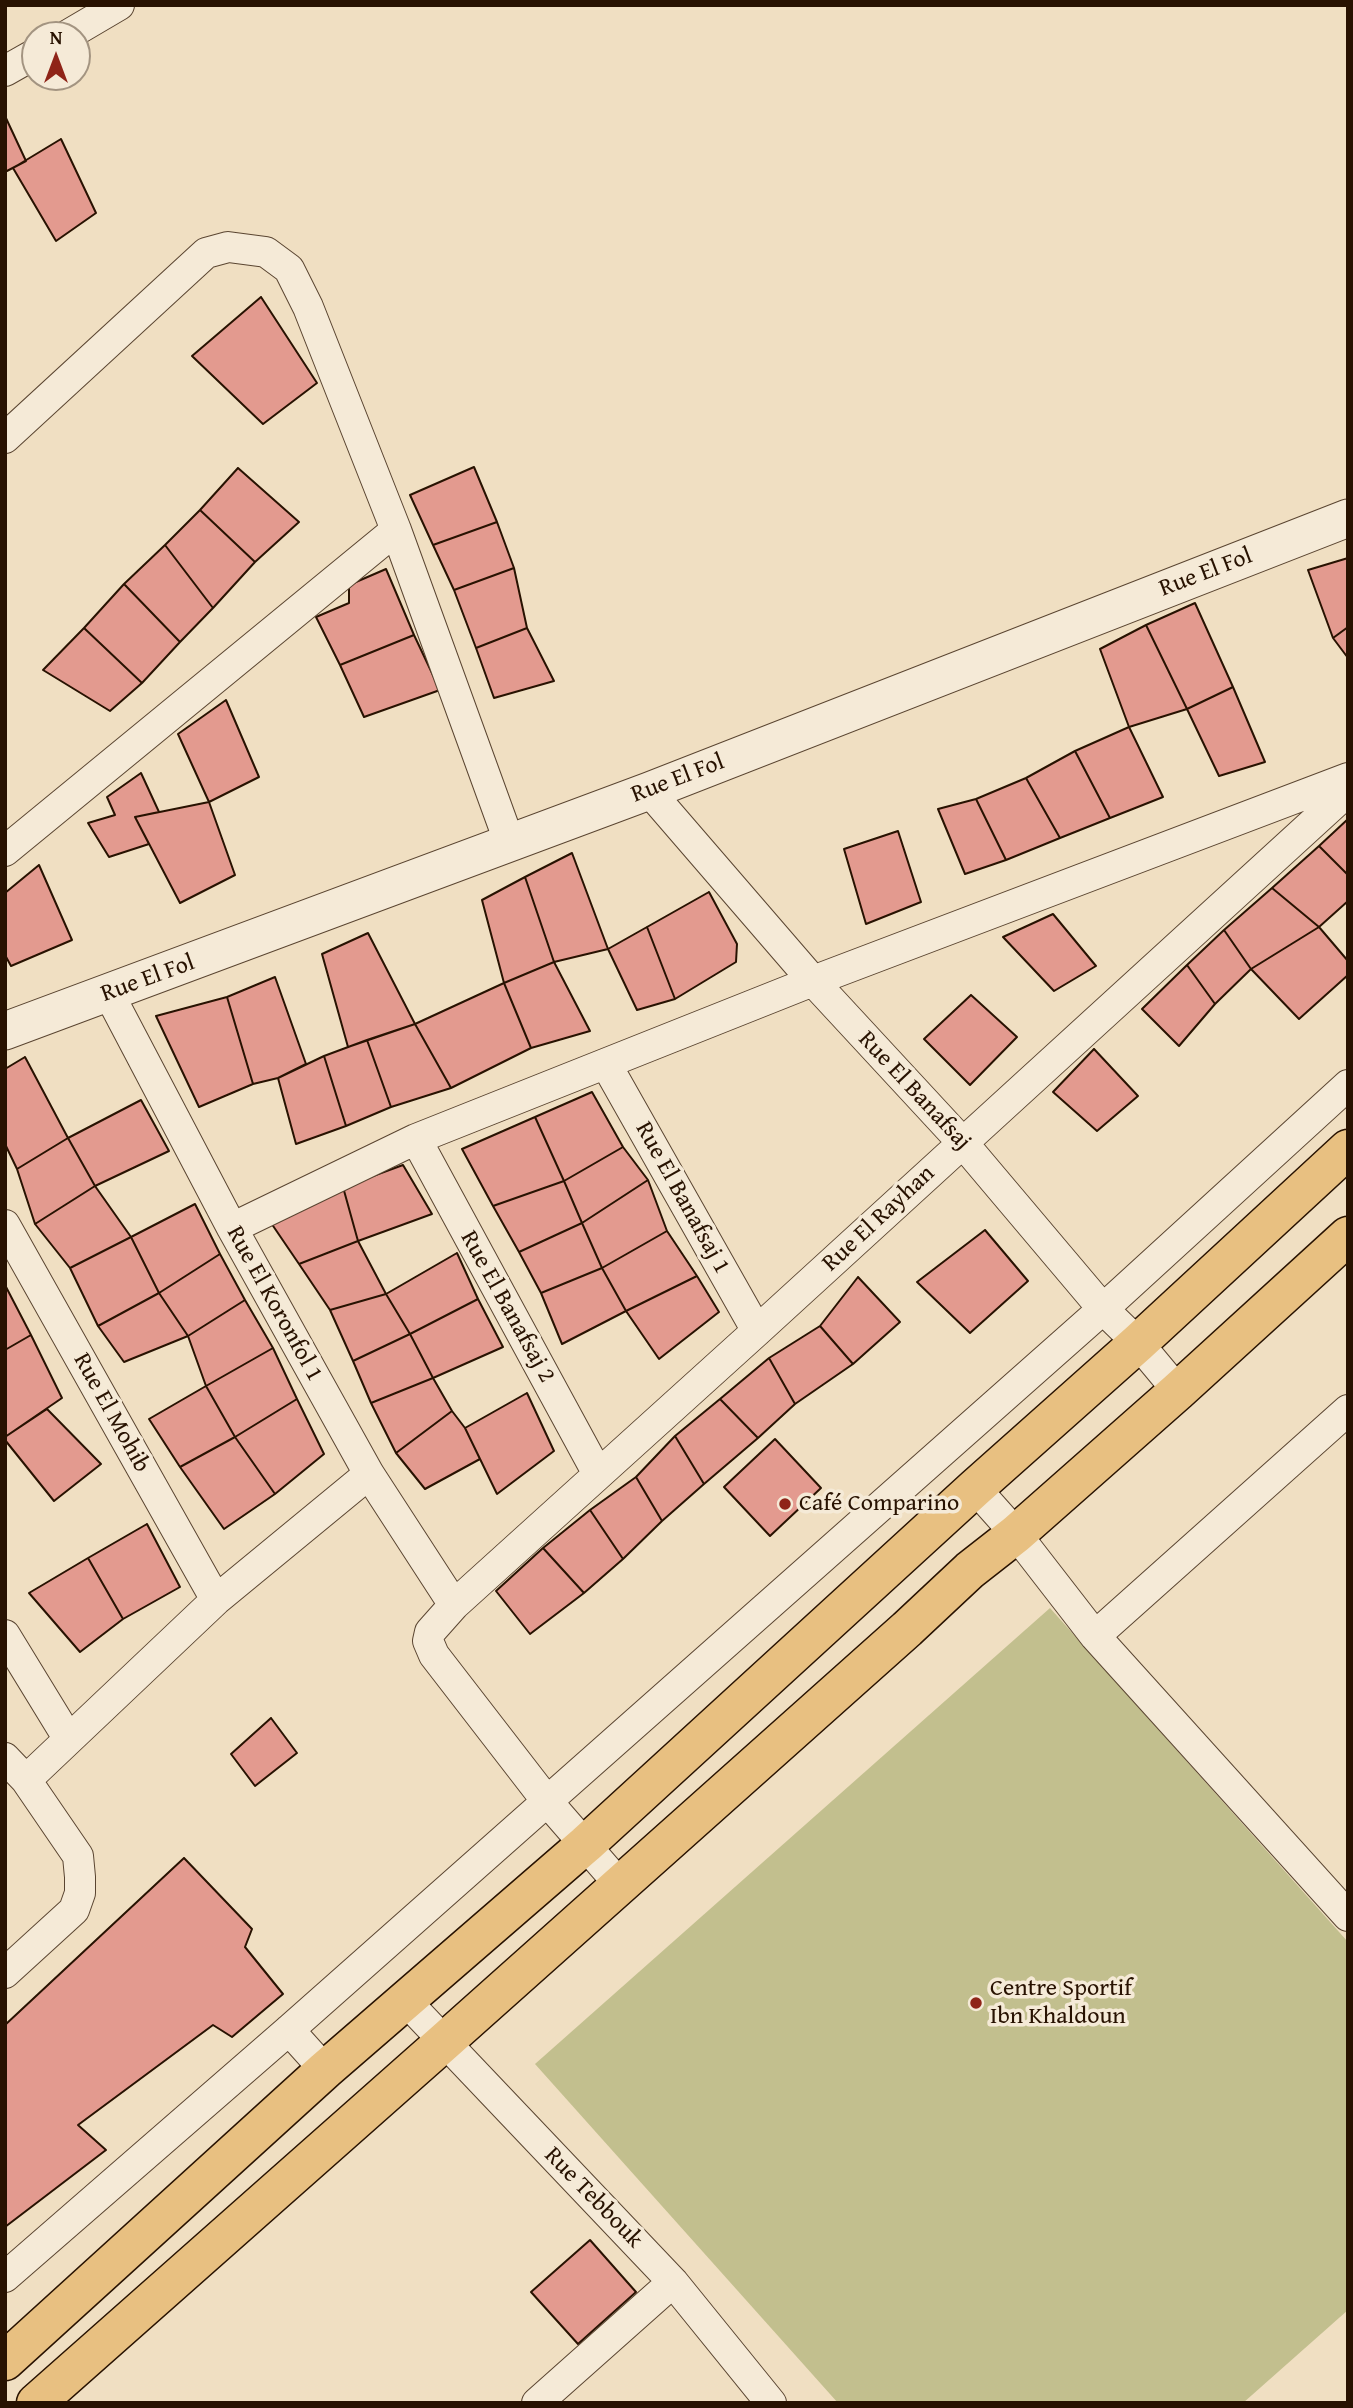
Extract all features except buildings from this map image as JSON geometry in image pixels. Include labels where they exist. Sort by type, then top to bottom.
[{"type":"main road","points":[[5,2361],[325,2070],[586,1844],[1348,1149]]},
{"type":"main road","points":[[36,2403],[444,2042],[970,1570],[1016,1534],[1348,1237]]},
{"type":"street","points":[[91,21],[119,5]]},
{"type":"street","points":[[5,71],[21,62]]},
{"type":"street","points":[[5,438],[206,253],[228,247],[266,252],[289,269],[308,307],[396,530],[510,844]]},
{"type":"street","name":"Rue El Fol","points":[[5,1031],[649,791],[1348,518]]},
{"type":"street","points":[[5,851],[396,530]]},
{"type":"street","points":[[232,1228],[416,1139],[813,981],[1348,778]]},
{"type":"street","name":"Rue El Rayhan","points":[[547,1800],[434,1655],[429,1647],[430,1632],[454,1605],[1348,790]]},
{"type":"street","name":"Rue El Banafsaj","points":[[649,791],[813,981],[962,1142],[1103,1309],[1138,1343],[1178,1391]]},
{"type":"street","name":"Rue El Koronfol 1","points":[[109,994],[232,1228],[369,1474],[454,1605]]},
{"type":"street","name":"Rue El Banafsaj 1","points":[[606,1064],[757,1331]]},
{"type":"street","points":[[5,2277],[289,2030],[1103,1309],[1348,1085]]},
{"type":"street","name":"Rue El Banafsaj 2","points":[[416,1139],[598,1474]]},
{"type":"street","name":"Rue El Mohib","points":[[5,1225],[216,1600]]},
{"type":"street","points":[[1095,1636],[1348,1409]]},
{"type":"street","points":[[26,1780],[216,1600],[369,1474]]},
{"type":"street","points":[[975,1488],[1016,1534],[1095,1636],[1348,1916]]},
{"type":"street","points":[[5,1635],[68,1738]]},
{"type":"street","points":[[5,1758],[26,1780],[78,1856],[80,1893],[74,1910],[5,1973]]},
{"type":"street","points":[[547,1800],[620,1885]]},
{"type":"street","name":"Rue Tebbouk","points":[[405,2000],[673,2282],[771,2403]]},
{"type":"street","points":[[289,2030],[325,2070]]},
{"type":"street","points":[[537,2403],[673,2282]]},
{"type":"shaded area","name":"Centre Sportif Ibn Khaldoun","points":[[1050,1608],[1348,1942],[1348,2310],[1243,2403],[838,2403],[535,2064]]},
{"type":"place","name":"Café Comparino","points":[[785,1504]]},
{"type":"place","name":"Centre Sportif Ibn Khaldoun","points":[[976,2003]]}]
